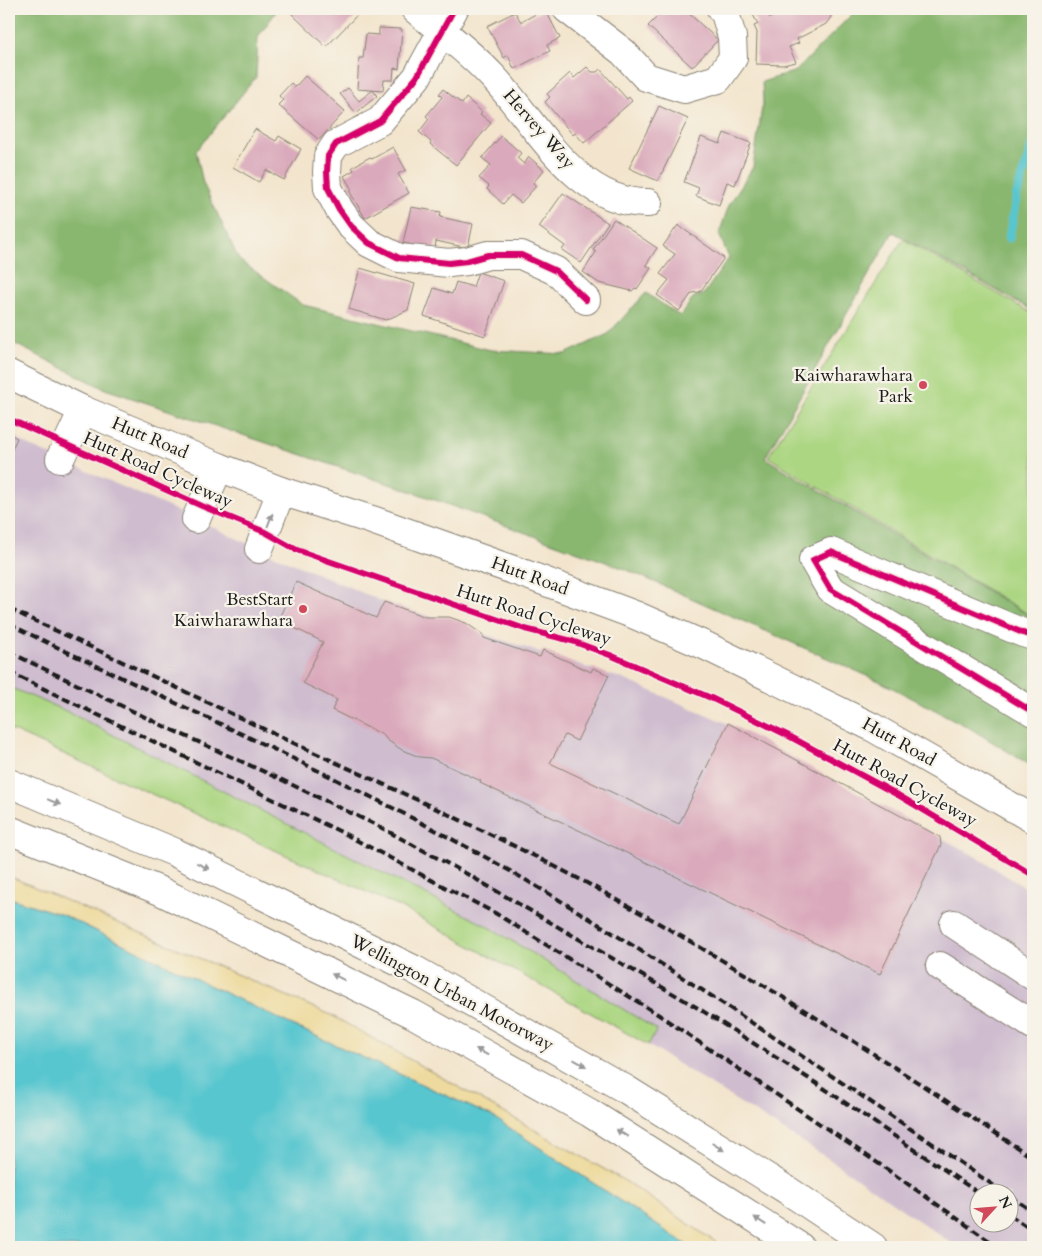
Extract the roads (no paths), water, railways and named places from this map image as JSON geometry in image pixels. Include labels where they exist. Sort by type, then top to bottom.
[{"type":"main road","name":"Hervey Way","points":[[415,9],[448,20],[476,60],[492,76],[559,156],[586,181],[605,194],[617,199],[648,203]]},
{"type":"main road","points":[[566,9],[624,52],[646,77],[684,89],[718,79],[733,58],[732,37],[725,13],[721,9]]},
{"type":"main road","points":[[448,20],[417,77],[380,121],[336,144],[328,156],[328,188],[351,226],[369,244],[399,258],[449,263],[467,261],[488,255],[520,255],[556,271],[586,300]]},
{"type":"main road","name":"Hutt Road","points":[[9,374],[83,410],[219,467],[281,491],[372,520],[533,576],[634,615],[697,642],[872,727],[1033,819]]},
{"type":"main road","points":[[60,459],[83,410]]},
{"type":"main road","points":[[196,520],[219,467]]},
{"type":"main road","points":[[259,550],[281,491]]},
{"type":"main road","points":[[1033,636],[831,552],[813,560],[830,589],[1033,712]]},
{"type":"main road","name":"Wellington Urban Motorway","points":[[9,783],[174,852],[415,970],[627,1090],[787,1190],[872,1247]]},
{"type":"main road","name":"Wellington Urban Motorway","points":[[9,830],[158,890],[413,1014],[590,1113],[800,1247]]},
{"type":"main road","points":[[954,924],[1033,976]]},
{"type":"main road","points":[[940,966],[1033,1025]]},
{"type":"water","points":[[9,898],[63,915],[294,1026],[493,1117],[690,1247],[9,1247]]},
{"type":"waterway","points":[[1009,238],[1017,194],[1033,142]]},
{"type":"railway","points":[[9,609],[475,827],[585,882],[699,947],[812,1015],[1033,1158]]},
{"type":"railway","points":[[9,624],[349,786],[461,844],[525,880],[713,997],[991,1184]]},
{"type":"railway","points":[[9,652],[378,826],[467,874],[698,1008],[819,1085],[970,1187]]},
{"type":"railway","points":[[9,672],[343,833],[495,913],[659,1015],[998,1247]]},
{"type":"railway","points":[[1020,1203],[1033,1212]]},
{"type":"railway","points":[[1020,1222],[1033,1231]]},
{"type":"place","name":"Kaiwharawhara Park","points":[[923,385]]},
{"type":"place","name":"BestStart Kaiwharawhara","points":[[303,609]]}]
